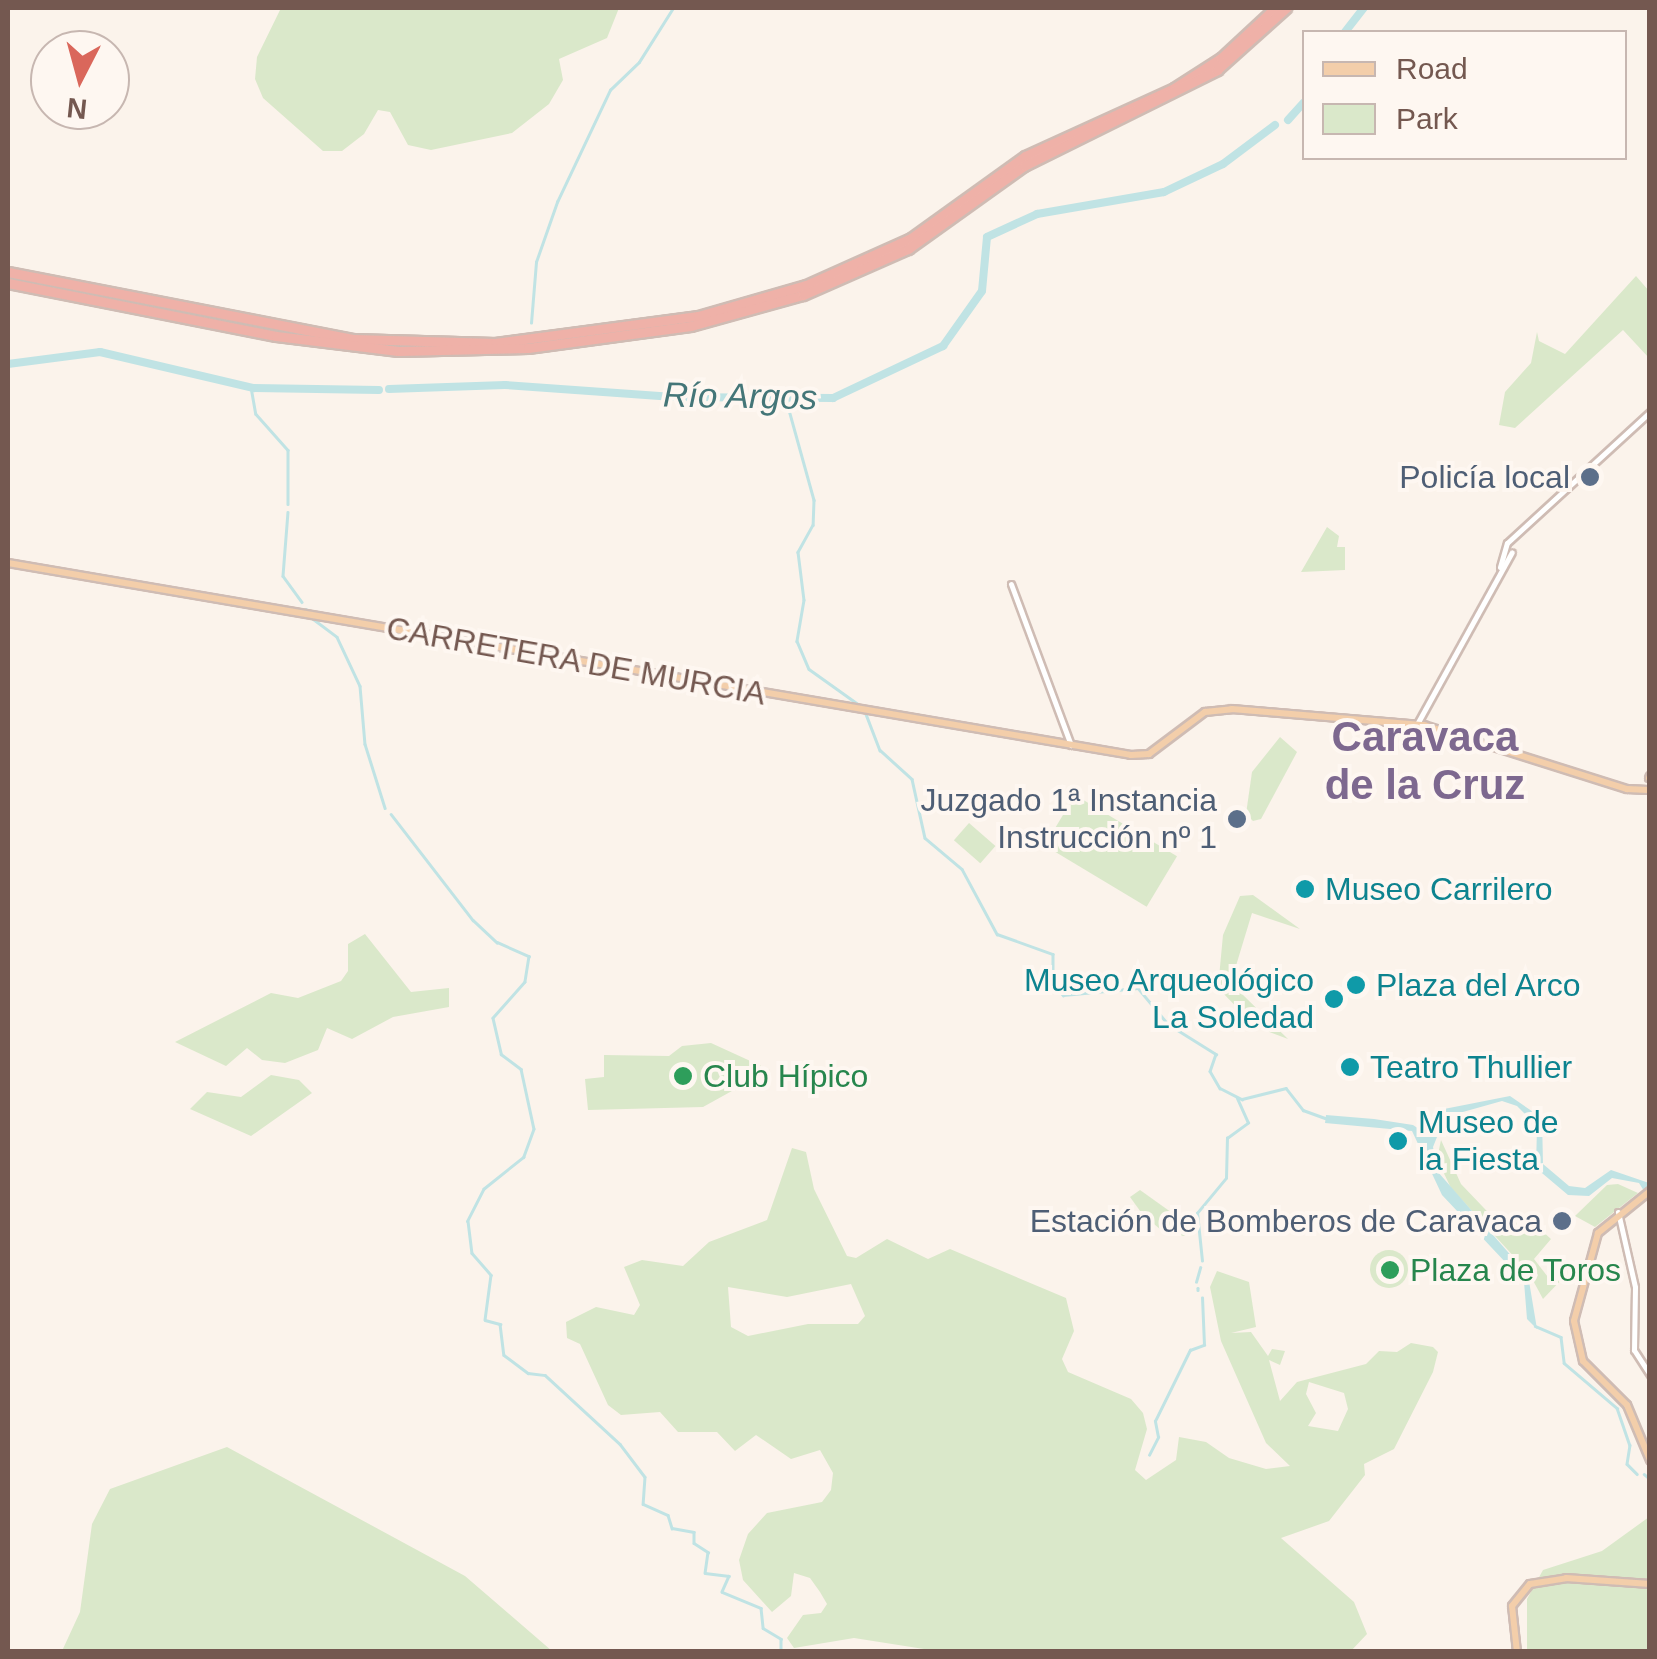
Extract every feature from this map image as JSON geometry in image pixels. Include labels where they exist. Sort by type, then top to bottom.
[{"type":"highway","points":[[8,272],[290,330],[372,340],[495,342],[698,316],[823,279],[911,238],[1024,156],[1205,68],[1275,8]]},
{"type":"highway","points":[[8,283],[276,336],[398,351],[528,348],[691,326],[803,295],[908,250],[1035,160],[1218,70],[1286,8]]},
{"type":"main road","name":"CARRETERA DE MURCIA","points":[[8,563],[1145,756],[1218,708],[1417,724]]},
{"type":"main road","points":[[1417,724],[1632,790],[1648,783]]},
{"type":"main road","points":[[1646,1193],[1618,1212],[1592,1245],[1574,1328],[1583,1361],[1627,1404],[1650,1460]]},
{"type":"main road","points":[[1517,1652],[1512,1606],[1530,1584],[1578,1578],[1650,1584]]},
{"type":"street","points":[[1417,724],[1517,535],[1650,412]]},
{"type":"street","points":[[1504,555],[1512,552],[1517,535]]},
{"type":"street","points":[[1011,584],[1071,745]]},
{"type":"street","points":[[1618,1212],[1635,1283],[1634,1350],[1650,1375]]},
{"type":"green space","points":[[281,8],[619,8],[607,38],[559,59],[563,80],[549,104],[512,133],[431,150],[408,145],[390,112],[378,110],[364,134],[342,151],[323,151],[263,98],[255,79],[257,57]]},
{"type":"green space","points":[[1636,276],[1649,291],[1649,358],[1623,330],[1515,428],[1499,425],[1505,392],[1531,363],[1537,332],[1539,341],[1565,354]]},
{"type":"green space","points":[[1327,527],[1339,536],[1337,547],[1345,547],[1345,570],[1301,572]]},
{"type":"green space","points":[[1280,737],[1297,752],[1261,819],[1253,821],[1246,814],[1252,772]]},
{"type":"green space","points":[[1075,795],[1177,856],[1147,907],[1045,846]]},
{"type":"green space","points":[[969,823],[995,846],[980,863],[954,840]]},
{"type":"green space","points":[[1253,895],[1300,929],[1252,913],[1235,969],[1242,994],[1288,1039],[1256,1027],[1218,988],[1223,935],[1240,896]]},
{"type":"green space","points":[[365,934],[411,992],[449,988],[449,1007],[393,1017],[352,1039],[327,1028],[318,1050],[285,1063],[262,1060],[247,1048],[226,1066],[175,1042],[271,993],[298,998],[341,981],[348,971],[348,944]]},
{"type":"green space","name":"Club Hípico","points":[[711,1043],[770,1070],[703,1107],[588,1110],[585,1079],[604,1077],[604,1055],[669,1056],[682,1046]]},
{"type":"green space","points":[[271,1075],[299,1080],[312,1093],[251,1136],[190,1109],[207,1092],[241,1097]]},
{"type":"green space","points":[[1441,1140],[1461,1184],[1505,1230],[1522,1213],[1551,1239],[1534,1259],[1551,1281],[1563,1278],[1543,1299],[1529,1273],[1451,1188],[1437,1159]]},
{"type":"green space","points":[[792,1148],[806,1152],[814,1189],[847,1256],[856,1258],[887,1239],[928,1259],[950,1249],[1066,1298],[1074,1331],[1062,1359],[1068,1372],[1131,1399],[1143,1413],[1147,1429],[1135,1470],[1146,1480],[1176,1460],[1179,1437],[1206,1442],[1229,1458],[1266,1469],[1290,1466],[1266,1443],[1221,1341],[1210,1287],[1217,1271],[1249,1282],[1256,1327],[1231,1333],[1251,1332],[1268,1356],[1272,1349],[1285,1351],[1280,1365],[1269,1360],[1280,1401],[1297,1382],[1366,1364],[1379,1351],[1397,1352],[1411,1343],[1433,1347],[1438,1352],[1433,1372],[1394,1449],[1364,1464],[1365,1475],[1329,1521],[1281,1538],[1354,1602],[1367,1634],[1350,1652],[943,1652],[854,1638],[794,1648],[787,1638],[803,1615],[821,1613],[827,1604],[820,1592],[810,1578],[794,1573],[791,1596],[772,1612],[743,1580],[739,1560],[748,1534],[767,1513],[822,1502],[831,1490],[833,1473],[820,1450],[791,1459],[756,1435],[735,1451],[717,1432],[678,1432],[660,1412],[621,1415],[608,1405],[580,1344],[567,1338],[566,1322],[596,1307],[634,1315],[640,1305],[624,1267],[642,1260],[683,1266],[709,1242],[767,1220]],"holes":[[[851,1284],[865,1316],[858,1324],[808,1324],[748,1336],[731,1327],[728,1287],[787,1297]],[[1309,1382],[1344,1393],[1348,1409],[1338,1431],[1308,1426],[1316,1413],[1306,1394]]]},
{"type":"green space","points":[[1618,1184],[1638,1193],[1595,1227],[1575,1216],[1607,1185]]},
{"type":"green space","points":[[1140,1190],[1175,1215],[1185,1236],[1166,1234],[1143,1215],[1130,1197]]},
{"type":"green space","points":[[1389,1250],[1403,1255],[1408,1269],[1403,1283],[1389,1288],[1375,1283],[1370,1269],[1375,1255]]},
{"type":"green space","points":[[227,1447],[465,1576],[552,1651],[62,1651],[80,1612],[92,1524],[110,1489]]},
{"type":"green space","points":[[1649,1517],[1649,1651],[1527,1651],[1527,1599],[1543,1570],[1602,1551]]},
{"type":"water","points":[[1510,1096],[1542,1118],[1543,1164],[1569,1186],[1585,1188],[1611,1170],[1649,1183],[1649,1199],[1639,1183],[1612,1178],[1589,1196],[1568,1195],[1536,1168],[1537,1126],[1517,1106],[1502,1101],[1445,1117],[1433,1147],[1438,1172],[1528,1275],[1537,1329],[1527,1319],[1524,1282],[1442,1195],[1412,1131],[1325,1123],[1326,1115],[1374,1119],[1413,1125],[1431,1137],[1444,1109]]},
{"type":"waterway","points":[[531,323],[536,262],[557,202],[610,90],[639,62],[673,8]]},
{"type":"waterway","name":"Río Argos","points":[[1347,30],[1364,8]]},
{"type":"waterway","name":"Río Argos","points":[[1288,120],[1302,104]]},
{"type":"waterway","name":"Río Argos","points":[[389,389],[505,385],[674,397],[833,398],[943,346],[982,291],[987,237],[1037,214],[1164,192],[1223,164],[1275,125]]},
{"type":"waterway","name":"Río Argos","points":[[8,364],[100,352],[254,388],[379,390]]},
{"type":"waterway","points":[[251,387],[256,414],[288,450],[288,504]]},
{"type":"waterway","points":[[786,399],[814,500],[813,525],[798,552],[804,600],[797,641],[809,669],[862,707]]},
{"type":"waterway","points":[[288,512],[283,576],[302,602]]},
{"type":"waterway","points":[[312,618],[337,637],[360,686],[365,744],[385,808]]},
{"type":"waterway","points":[[866,714],[880,750],[912,779],[925,838],[962,869],[997,934],[1053,954],[1053,983],[1063,995],[1138,988],[1168,1024],[1216,1054],[1210,1071],[1220,1088],[1242,1099],[1286,1088],[1303,1110],[1325,1118]]},
{"type":"waterway","points":[[391,814],[473,920],[497,942],[529,956],[525,982],[493,1018],[501,1054],[521,1069],[534,1129],[524,1157],[484,1189],[468,1221],[472,1253],[491,1275],[485,1320],[500,1324],[504,1355],[528,1373],[545,1375],[620,1444],[645,1477],[643,1504],[668,1515],[672,1528],[694,1532],[694,1543],[708,1552],[705,1573],[729,1576],[722,1592],[761,1608],[763,1628],[781,1639],[781,1650],[796,1652]]},
{"type":"waterway","points":[[1202,1261],[1197,1213],[1226,1178],[1227,1138],[1248,1123],[1237,1098]]},
{"type":"waterway","points":[[1196,1282],[1200,1268]]},
{"type":"waterway","points":[[1149,1455],[1158,1437],[1155,1421],[1190,1350],[1204,1345],[1202,1298]]},
{"type":"waterway","points":[[1535,1326],[1561,1337],[1564,1363],[1617,1408],[1630,1445],[1627,1464],[1637,1474]]},
{"type":"waterway","points":[[1644,1474],[1650,1479]]},
{"type":"place","name":"Policía local","points":[[1590,477]]},
{"type":"place","name":"Juzgado 1ª Instancia Instrucción nº 1","points":[[1237,819]]},
{"type":"place","name":"Museo Carrilero","points":[[1305,889]]},
{"type":"place","name":"Plaza del Arco","points":[[1356,985]]},
{"type":"place","name":"Museo Arqueológico La Soledad","points":[[1334,999]]},
{"type":"place","name":"Teatro Thullier","points":[[1350,1067]]},
{"type":"place","name":"Club Hípico","points":[[683,1076]]},
{"type":"place","name":"Museo de la Fiesta","points":[[1398,1141]]},
{"type":"place","name":"Estación de Bomberos de Caravaca","points":[[1562,1221]]},
{"type":"place","name":"Plaza de Toros","points":[[1390,1270]]},
{"type":"district","name":"Caravaca de la Cruz","points":[[1425,761]]}]
